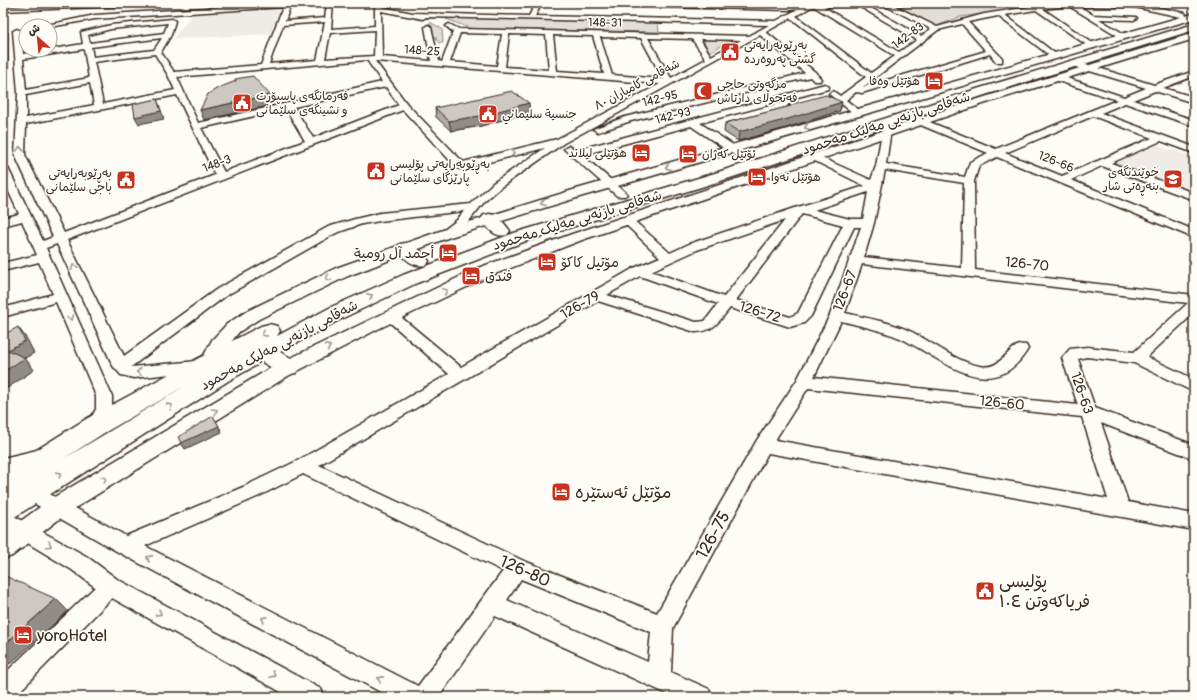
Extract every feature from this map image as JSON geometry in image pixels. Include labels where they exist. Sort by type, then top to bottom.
[{"type":"highway","name":"شەقامی بازنەیی مەلیک مەحمود","points":[[505,228],[721,176],[887,128],[915,119],[984,91],[1082,66],[1123,43],[1182,16]]},
{"type":"highway","name":"شەقامی بازنەیی مەلیک مەحمود","points":[[3,510],[220,374],[338,312],[481,242],[505,228],[744,157],[1015,71],[1093,49],[1182,16]]},
{"type":"highway","points":[[1123,43],[1153,48]]},
{"type":"highway","points":[[984,91],[1034,86]]},
{"type":"highway","points":[[721,176],[762,176]]},
{"type":"highway","name":"شەقامی بازنەیی مەلیک مەحمود","points":[[3,485],[96,426],[208,363],[328,300],[426,258],[406,248]]},
{"type":"highway","points":[[262,352],[288,367]]},
{"type":"main road","points":[[3,10],[63,3]]},
{"type":"main road","points":[[3,6],[30,4],[54,5],[146,3]]},
{"type":"main road","points":[[576,3],[805,7]]},
{"type":"main road","points":[[745,3],[919,3]]},
{"type":"main road","points":[[814,4],[837,3]]},
{"type":"main road","points":[[1125,3],[1136,4],[1182,16]]},
{"type":"main road","points":[[1136,4],[1182,16]]},
{"type":"main road","points":[[1153,28],[1154,23],[1149,18],[1157,12],[1154,9]]},
{"type":"main road","points":[[208,363],[219,344],[233,328],[253,315],[342,272],[444,234],[505,228],[609,184],[857,113],[1015,71],[1054,57],[1093,49],[1107,41],[1123,43],[1182,16]]},
{"type":"main road","points":[[915,119],[1034,86],[1058,78],[1082,66],[1194,36]]},
{"type":"main road","points":[[3,548],[59,506],[288,367],[391,316],[484,272],[627,220],[814,158],[887,128]]},
{"type":"main road","points":[[3,467],[22,463],[55,452]]},
{"type":"street","points":[[58,24],[95,17],[288,4],[326,3]]},
{"type":"street","points":[[320,63],[327,32],[330,3]]},
{"type":"street","points":[[531,17],[539,3]]},
{"type":"street","points":[[1069,3],[1093,17],[1123,43]]},
{"type":"street","name":"142-83","points":[[840,100],[936,29],[963,21],[1069,3],[1136,4]]},
{"type":"street","points":[[99,108],[85,40],[85,29],[95,17],[118,4]]},
{"type":"street","points":[[264,68],[288,4]]},
{"type":"street","points":[[814,4],[900,56]]},
{"type":"street","name":"شەقامی کامیاران ٨٠","points":[[444,234],[461,223],[474,207],[497,185],[561,141],[752,38],[805,7],[814,4]]},
{"type":"street","points":[[859,4],[921,39]]},
{"type":"street","points":[[886,4],[936,29]]},
{"type":"street","points":[[378,59],[378,5],[437,21],[457,31],[446,64]]},
{"type":"street","points":[[645,5],[646,20]]},
{"type":"street","points":[[413,15],[421,7]]},
{"type":"street","points":[[1039,9],[1093,49]]},
{"type":"street","points":[[1000,14],[1054,57]]},
{"type":"street","points":[[413,15],[777,23]]},
{"type":"street","points":[[791,15],[871,77]]},
{"type":"street","points":[[1093,17],[1134,18]]},
{"type":"street","points":[[281,23],[328,20]]},
{"type":"street","points":[[662,20],[664,35]]},
{"type":"street","points":[[963,21],[999,60]]},
{"type":"street","points":[[3,27],[14,28],[17,31]]},
{"type":"street","points":[[58,47],[85,40],[111,27],[170,27]]},
{"type":"street","points":[[85,40],[129,39],[170,27]]},
{"type":"street","points":[[157,52],[170,27]]},
{"type":"street","points":[[428,27],[436,64]]},
{"type":"street","points":[[327,32],[378,28]]},
{"type":"street","points":[[3,97],[3,34],[17,31]]},
{"type":"street","points":[[17,31],[18,44]]},
{"type":"street","name":"148-31","points":[[457,31],[752,38]]},
{"type":"street","points":[[501,69],[506,32]]},
{"type":"street","points":[[761,32],[857,113]]},
{"type":"street","points":[[549,33],[553,73]]},
{"type":"street","points":[[596,34],[609,77]]},
{"type":"street","points":[[643,35],[669,82]]},
{"type":"street","points":[[694,36],[710,60]]},
{"type":"street","points":[[89,60],[126,54],[157,52]]},
{"type":"street","points":[[157,52],[172,75],[195,126],[221,177]]},
{"type":"street","points":[[848,94],[990,52]]},
{"type":"street","points":[[19,58],[22,93],[20,155],[121,366],[126,371],[134,373],[208,363]]},
{"type":"street","points":[[369,58],[386,84],[404,106],[461,166],[548,143],[561,141],[621,194]]},
{"type":"street","name":"148-25","points":[[172,75],[369,58],[669,82]]},
{"type":"street","points":[[1082,66],[1194,100]]},
{"type":"street","points":[[968,274],[969,181],[974,164],[996,153],[1092,113],[1194,73]]},
{"type":"street","name":"142-95","points":[[561,141],[628,119],[812,74]]},
{"type":"street","points":[[1058,78],[1194,123]]},
{"type":"street","points":[[22,93],[93,80]]},
{"type":"street","points":[[195,126],[386,84]]},
{"type":"street","name":"142-93","points":[[574,154],[825,87]]},
{"type":"street","points":[[20,122],[179,92]]},
{"type":"street","points":[[289,106],[312,142]]},
{"type":"street","name":"148-3","points":[[3,267],[41,252],[60,239],[404,106]]},
{"type":"street","points":[[1092,113],[1194,150]]},
{"type":"street","points":[[628,119],[650,134]]},
{"type":"street","name":"126-66","points":[[915,119],[1194,234]]},
{"type":"street","points":[[693,123],[744,157]]},
{"type":"street","name":"126-67","points":[[764,445],[804,382],[836,315],[857,260],[868,223],[875,186],[881,166],[887,128]]},
{"type":"street","points":[[1063,179],[1161,138]]},
{"type":"street","points":[[814,158],[875,186]]},
{"type":"street","points":[[1102,163],[1194,198]]},
{"type":"street","points":[[881,166],[969,181]]},
{"type":"street","points":[[3,168],[26,216],[104,396],[104,409],[96,426]]},
{"type":"street","name":"126-79","points":[[125,546],[250,492],[303,466],[639,271],[667,258],[799,210],[875,186]]},
{"type":"street","points":[[121,366],[222,292],[332,230],[373,218],[474,207]]},
{"type":"street","points":[[596,296],[695,327],[703,327],[710,324],[799,210],[850,223],[868,223]]},
{"type":"street","points":[[3,222],[26,216]]},
{"type":"street","points":[[627,220],[667,258]]},
{"type":"street","name":"126-72","points":[[639,271],[726,302],[790,322],[799,320],[804,316],[850,223]]},
{"type":"street","name":"126-70","points":[[857,260],[1194,299]]},
{"type":"street","points":[[3,313],[61,296]]},
{"type":"street","points":[[1136,358],[1194,305]]},
{"type":"street","points":[[836,315],[895,331],[954,361],[981,372],[996,370],[1008,366],[1021,349]]},
{"type":"street","points":[[391,316],[460,375]]},
{"type":"street","name":"126-63","points":[[1121,508],[1070,358],[1075,353],[1087,352],[1136,358],[1194,386]]},
{"type":"street","name":"126-60","points":[[804,382],[1088,412],[1194,452]]},
{"type":"street","points":[[764,445],[1194,522]]},
{"type":"street","name":"126-75","points":[[662,626],[764,445]]},
{"type":"street","name":"126-80","points":[[303,466],[517,568],[662,626]]},
{"type":"street","points":[[30,492],[59,506],[81,521],[125,546],[414,697]]},
{"type":"street","points":[[3,518],[79,563],[110,586],[313,697]]},
{"type":"street","points":[[425,697],[517,568]]},
{"type":"street","points":[[3,692],[110,586]]},
{"type":"street","points":[[492,604],[701,697]]},
{"type":"street","points":[[659,677],[662,626]]},
{"type":"shaded area","points":[[1060,3],[960,17],[937,26],[898,6]]},
{"type":"shaded area","points":[[281,8],[271,34],[173,39],[193,13]]},
{"type":"shaded area","points":[[441,17],[658,22],[659,32],[472,29]]},
{"type":"shaded area","points":[[430,22],[442,29],[443,43],[439,43],[429,27]]},
{"type":"shaded area","points":[[701,37],[735,38],[710,52]]},
{"type":"shaded area","name":"خوێندنگەی بنەڕەتی شار","points":[[1156,145],[1194,157],[1194,195],[1112,164]]},
{"type":"building","points":[[253,76],[270,95],[200,110],[208,94],[218,88],[236,81],[235,79]]},
{"type":"building","points":[[512,91],[529,103],[480,116],[449,121],[435,108]]},
{"type":"building","points":[[826,95],[842,102],[788,119],[739,132],[725,123],[791,106],[788,105]]},
{"type":"building","points":[[157,99],[161,111],[135,117],[133,104]]},
{"type":"building","points":[[18,327],[25,341],[8,350],[25,358],[3,372],[3,335]]},
{"type":"building","points":[[213,416],[219,426],[181,443],[178,437]]},
{"type":"building","points":[[3,575],[56,599],[3,646]]},
{"type":"place","name":"بەڕێوبەرایەتی گشتی پەروەردە","points":[[730,52]]},
{"type":"place","name":"هۆتێل وەفا","points":[[934,81]]},
{"type":"place","name":"مزگەوتی حاجی فەتحوڵای دارتاش","points":[[703,91]]},
{"type":"place","name":"فەرمانگەی پاسپۆرت و نشینگەی سلێمانی","points":[[242,103]]},
{"type":"place","name":"جنسية سليماني","points":[[488,114]]},
{"type":"place","name":"هۆتێلی لیلاند","points":[[641,153]]},
{"type":"place","name":"ئۆتێل کەژان","points":[[688,154]]},
{"type":"place","name":"بەڕێوبەرایەتی پۆلیسی پارێزگای سلێمانی","points":[[376,171]]},
{"type":"place","name":"هۆتێل نەوا","points":[[757,177]]},
{"type":"place","name":"خوێندنگەی بنەڕەتی شار","points":[[1173,179]]},
{"type":"place","name":"بەڕێوبەرایەتی باجی سلێمانی","points":[[126,180]]},
{"type":"place","name":"أحمد آل رومية","points":[[448,253]]},
{"type":"place","name":"مۆتیل کاکۆ","points":[[547,262]]},
{"type":"place","name":"فندق","points":[[471,276]]},
{"type":"place","name":"مۆتێل ئەستێرە","points":[[561,492]]},
{"type":"place","name":"پۆلیسی فریاکەوتن ١٠٤","points":[[985,591]]},
{"type":"place","name":"yoroHotel","points":[[23,635]]}]
